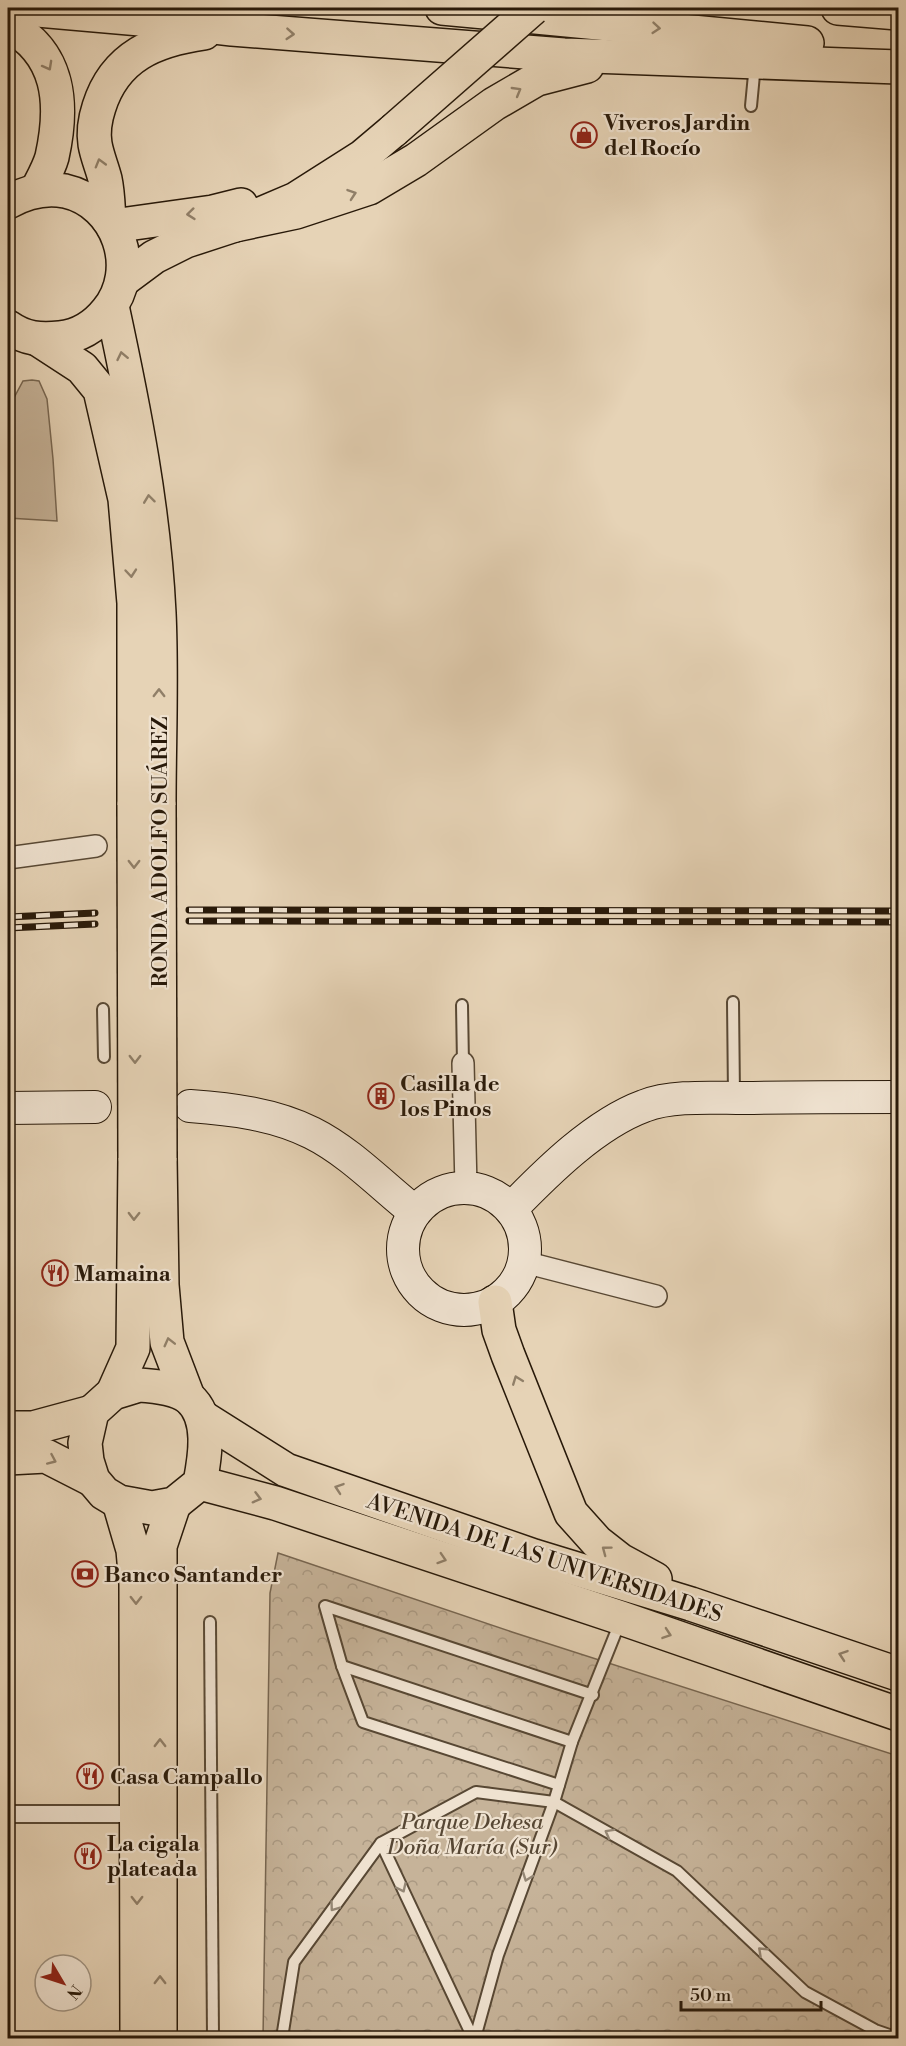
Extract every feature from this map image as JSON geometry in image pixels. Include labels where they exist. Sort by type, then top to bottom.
[{"type":"main road","points":[[15,8],[232,29],[564,55],[898,67]]},
{"type":"main road","points":[[442,8],[898,54]]},
{"type":"main road","points":[[17,336],[71,336],[92,326],[117,293],[154,257],[186,241],[235,225],[296,199],[329,179],[362,157],[533,8]]},
{"type":"main road","points":[[838,8],[898,13]]},
{"type":"main road","points":[[8,25],[23,33],[41,54],[55,78],[58,98],[52,159],[22,196]]},
{"type":"main road","points":[[111,223],[104,178],[94,142],[94,122],[102,96],[112,79],[130,58],[152,46],[185,36],[232,29]]},
{"type":"main road","points":[[235,225],[296,212],[369,188],[416,160],[494,104],[537,79],[594,64],[656,57]]},
{"type":"main road","points":[[111,223],[213,212],[269,198],[329,179]]},
{"type":"main road","points":[[22,196],[66,191],[92,203],[111,223]]},
{"type":"main road","name":"RONDA ADOLFO SUÁREZ","points":[[111,223],[120,240],[124,255],[117,293],[149,498],[159,613],[146,805]]},
{"type":"main road","name":"RONDA ADOLFO SUÁREZ","points":[[17,336],[82,368],[100,390],[125,498],[134,603],[146,805],[147,1158],[133,1348],[102,1403]]},
{"type":"main road","points":[[511,1209],[571,1153],[611,1122],[645,1106],[678,1100],[734,1098],[898,1097]]},
{"type":"main road","points":[[190,1106],[255,1114],[312,1133],[340,1151],[415,1212]]},
{"type":"main road","points":[[8,1108],[95,1107]]},
{"type":"main road","name":"RONDA ADOLFO SUÁREZ","points":[[147,1158],[167,1342],[195,1407]]},
{"type":"main road","points":[[466,1187],[483,1190],[498,1197],[511,1209],[521,1225],[526,1243],[524,1262],[508,1292],[495,1302],[478,1309],[459,1310],[440,1306],[424,1296],[410,1278],[403,1256],[405,1233],[415,1212],[429,1199],[447,1190],[466,1187]]},
{"type":"main road","points":[[495,1302],[499,1330],[508,1355],[571,1513],[597,1542],[620,1560],[644,1571],[691,1604]]},
{"type":"main road","points":[[8,1428],[33,1428],[102,1403],[140,1384],[170,1390],[195,1407],[205,1456],[200,1483],[174,1504],[152,1508],[119,1502],[104,1493],[93,1480],[87,1461],[85,1443],[102,1403]]},
{"type":"main road","name":"AVENIDA DE LAS UNIVERSIDADES","points":[[195,1407],[286,1470],[534,1556],[691,1604],[898,1674]]},
{"type":"main road","points":[[8,1458],[46,1456],[93,1480]]},
{"type":"main road","name":"AVENIDA DE LAS UNIVERSIDADES","points":[[200,1483],[275,1503],[621,1618],[898,1714]]},
{"type":"main road","points":[[119,1502],[133,1550],[136,1584],[137,2038]]},
{"type":"main road","points":[[160,2038],[160,1546],[174,1504]]},
{"type":"street","points":[[8,858],[96,846]]},
{"type":"street","points":[[463,1063],[466,1187]]},
{"type":"street","points":[[524,1262],[656,1296]]},
{"type":"street","points":[[8,1814],[137,1814]]},
{"type":"lane","points":[[751,106],[756,61]]},
{"type":"lane","points":[[733,1002],[734,1098]]},
{"type":"lane","points":[[462,1005],[463,1063]]},
{"type":"lane","points":[[103,1009],[104,1057]]},
{"type":"lane","points":[[559,1785],[363,1722],[342,1666],[325,1606],[593,1695]]},
{"type":"lane","points":[[474,2038],[498,1955],[554,1802],[572,1742],[593,1695],[621,1618]]},
{"type":"lane","points":[[210,1622],[213,2038]]},
{"type":"lane","points":[[342,1666],[572,1742]]},
{"type":"lane","points":[[282,2038],[294,1962],[381,1843],[476,1792],[554,1802],[677,1871],[805,1992],[874,2034],[898,2038]]},
{"type":"lane","points":[[381,1843],[474,2038]]},
{"type":"green space","points":[[23,381],[39,381],[47,399],[57,521],[8,518],[8,409]]},
{"type":"green space","name":"Parque Dehesa Doña María (Sur)","points":[[278,1553],[512,1632],[898,1756],[898,2038],[263,2038],[270,1593]]},
{"type":"railway","points":[[189,910],[898,911]]},
{"type":"railway","points":[[8,917],[95,913]]},
{"type":"railway","points":[[189,921],[898,922]]},
{"type":"railway","points":[[8,928],[95,924]]},
{"type":"place","name":"Viveros Jardin del Rocío","points":[[584,135]]},
{"type":"place","name":"Casilla de los Pinos","points":[[381,1096]]},
{"type":"place","name":"Mamaina","points":[[55,1273]]},
{"type":"place","name":"Banco Santander","points":[[85,1574]]},
{"type":"place","name":"Casa Campallo","points":[[90,1776]]},
{"type":"place","name":"La cigala plateada","points":[[88,1856]]}]
